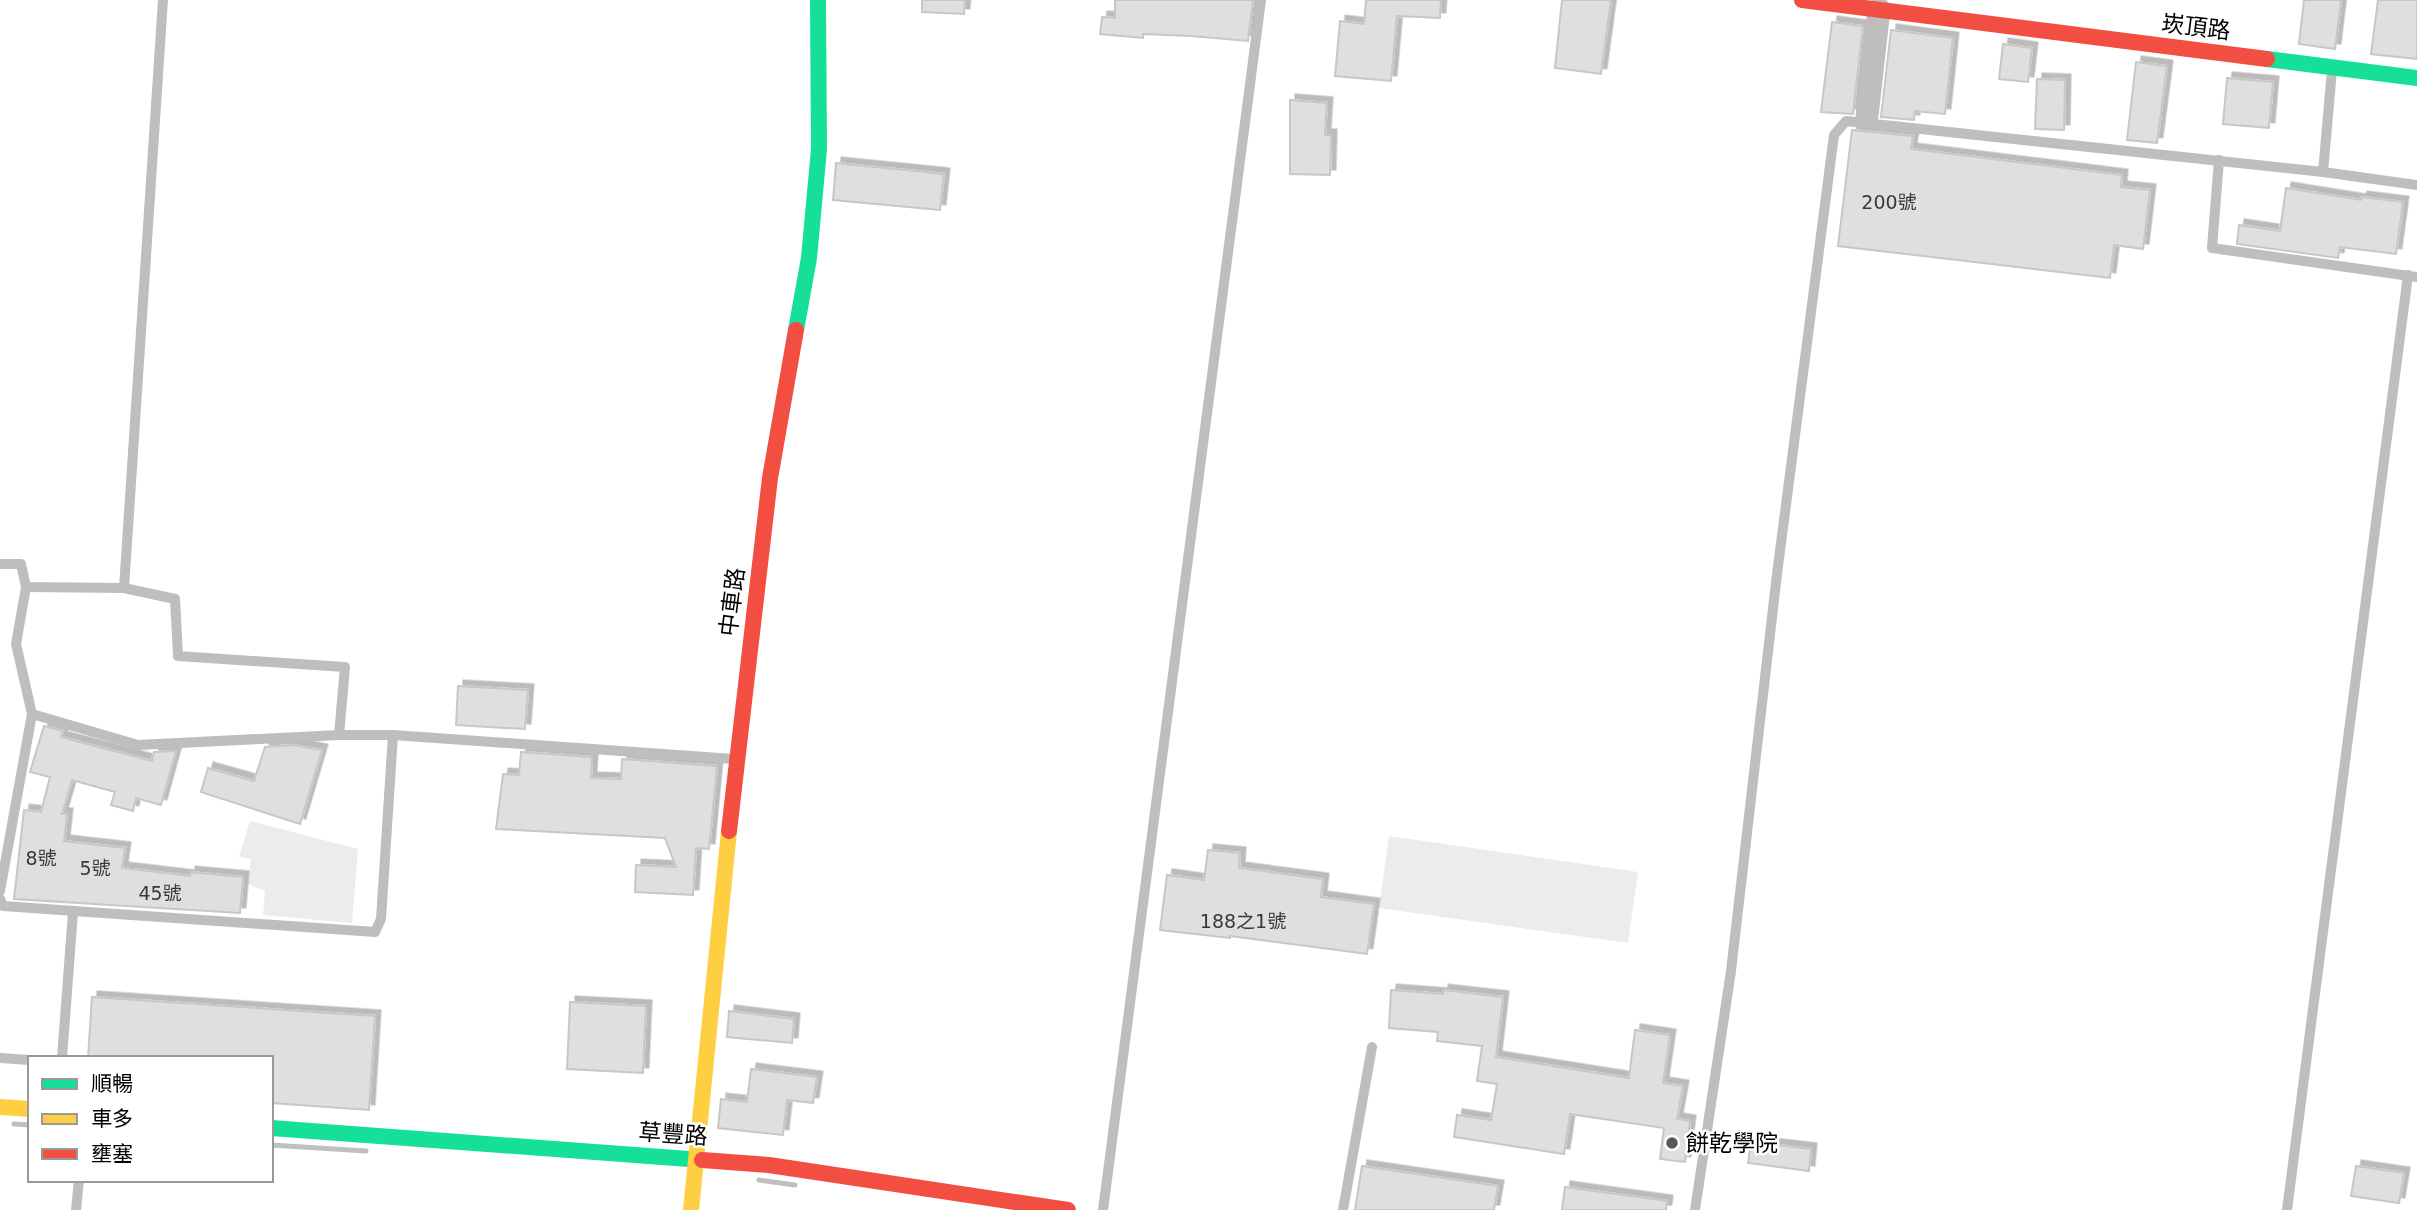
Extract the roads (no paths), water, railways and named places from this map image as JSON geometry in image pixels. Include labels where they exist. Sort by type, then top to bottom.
[{"type":"street","name":"中車路","points":[[691,1210],[736,760],[770,478],[810,257],[819,149],[818,0]]},
{"type":"street","name":"崁頂路","points":[[1802,0],[1848,3],[2417,78]]},
{"type":"street","points":[[1867,116],[1879,9]]},
{"type":"street","points":[[0,1107],[28,1109]]},
{"type":"street","name":"草豐路","points":[[273,1128],[769,1165],[1068,1210]]},
{"type":"lane","points":[[124,588],[163,0]]},
{"type":"lane","points":[[1103,1210],[1261,0]]},
{"type":"lane","points":[[2323,172],[2332,67]]},
{"type":"lane","points":[[1695,1210],[1731,971],[1777,574],[1834,135],[1846,121],[2219,160],[2417,185]]},
{"type":"lane","points":[[2219,160],[2212,248],[2412,276],[2287,1210]]},
{"type":"lane","points":[[0,564],[21,564],[26,587],[16,644],[32,714],[0,891]]},
{"type":"lane","points":[[26,587],[124,588],[175,599],[178,656],[345,667],[339,735]]},
{"type":"lane","points":[[32,714],[138,745],[339,735],[393,735],[736,760]]},
{"type":"lane","points":[[0,899],[3,905],[73,912],[375,932],[381,919],[393,735]]},
{"type":"lane","points":[[62,1056],[73,912]]},
{"type":"lane","points":[[1343,1210],[1371,1047]]},
{"type":"lane","points":[[0,1058],[28,1060]]},
{"type":"lane","points":[[76,1210],[79,1182]]},
{"type":"waterway","points":[[14,1124],[28,1125]]},
{"type":"waterway","points":[[273,1145],[366,1151]]},
{"type":"waterway","points":[[759,1180],[795,1185]]},
{"type":"place","name":"餅乾學院","points":[[1672,1143]]}]
